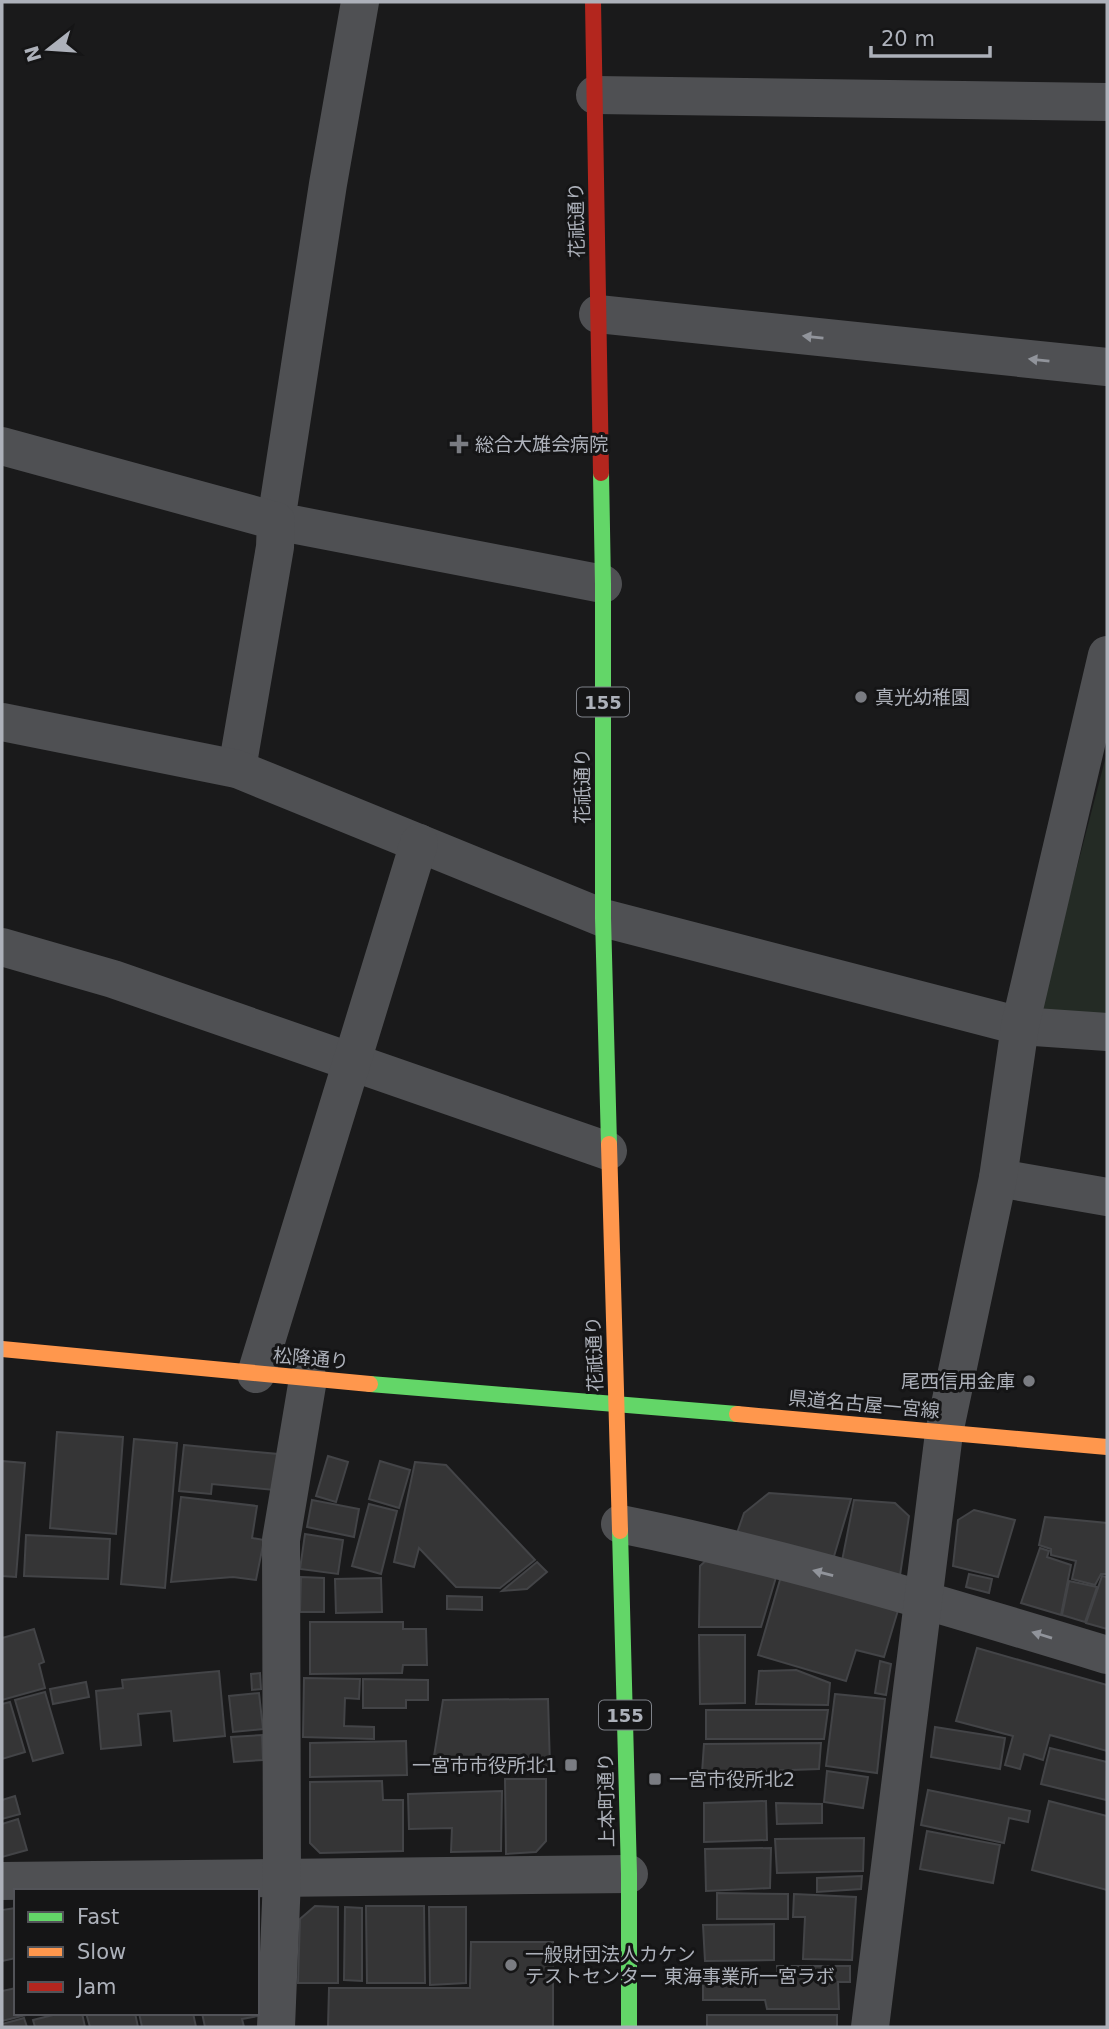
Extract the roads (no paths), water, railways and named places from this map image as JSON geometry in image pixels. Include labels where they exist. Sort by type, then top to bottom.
[{"type":"main road","name":"花祇通り","points":[[593,2],[603,584],[603,918],[617,1403]]},
{"type":"main road","name":"松降通り","points":[[2,1349],[308,1379],[617,1403]]},
{"type":"main road","name":"県道名古屋一宮線","points":[[617,1403],[1107,1447]]},
{"type":"main road","name":"上本町通り","points":[[617,1403],[629,1874],[629,2027]]},
{"type":"street","points":[[237,769],[275,547],[276,521],[328,184],[360,2]]},
{"type":"street","points":[[595,95],[1107,102]]},
{"type":"street","points":[[598,314],[1107,368]]},
{"type":"street","points":[[2,446],[276,521],[603,584]]},
{"type":"street","points":[[870,2027],[944,1433],[998,1178],[1020,1026],[1107,655]]},
{"type":"street","points":[[2,722],[237,769],[603,918],[1020,1026],[1107,1032]]},
{"type":"street","points":[[256,1374],[419,843]]},
{"type":"street","points":[[2,947],[113,979],[608,1150]]},
{"type":"street","points":[[998,1178],[1107,1197]]},
{"type":"street","points":[[276,2027],[282,1878],[281,1540],[308,1379]]},
{"type":"street","points":[[620,1524],[696,1539],[923,1599],[1107,1655]]},
{"type":"street","points":[[2,1881],[629,1874]]},
{"type":"place","name":"総合大雄会病院","points":[[459,444]]},
{"type":"place","name":"真光幼稚園","points":[[861,697]]},
{"type":"place","name":"尾西信用金庫","points":[[1029,1381]]},
{"type":"place","name":"一宮市市役所北1","points":[[571,1765]]},
{"type":"place","name":"一宮市役所北2","points":[[655,1779]]},
{"type":"place","name":"一般財団法人カケン テストセンター 東海事業所一宮ラボ","points":[[511,1965]]}]
